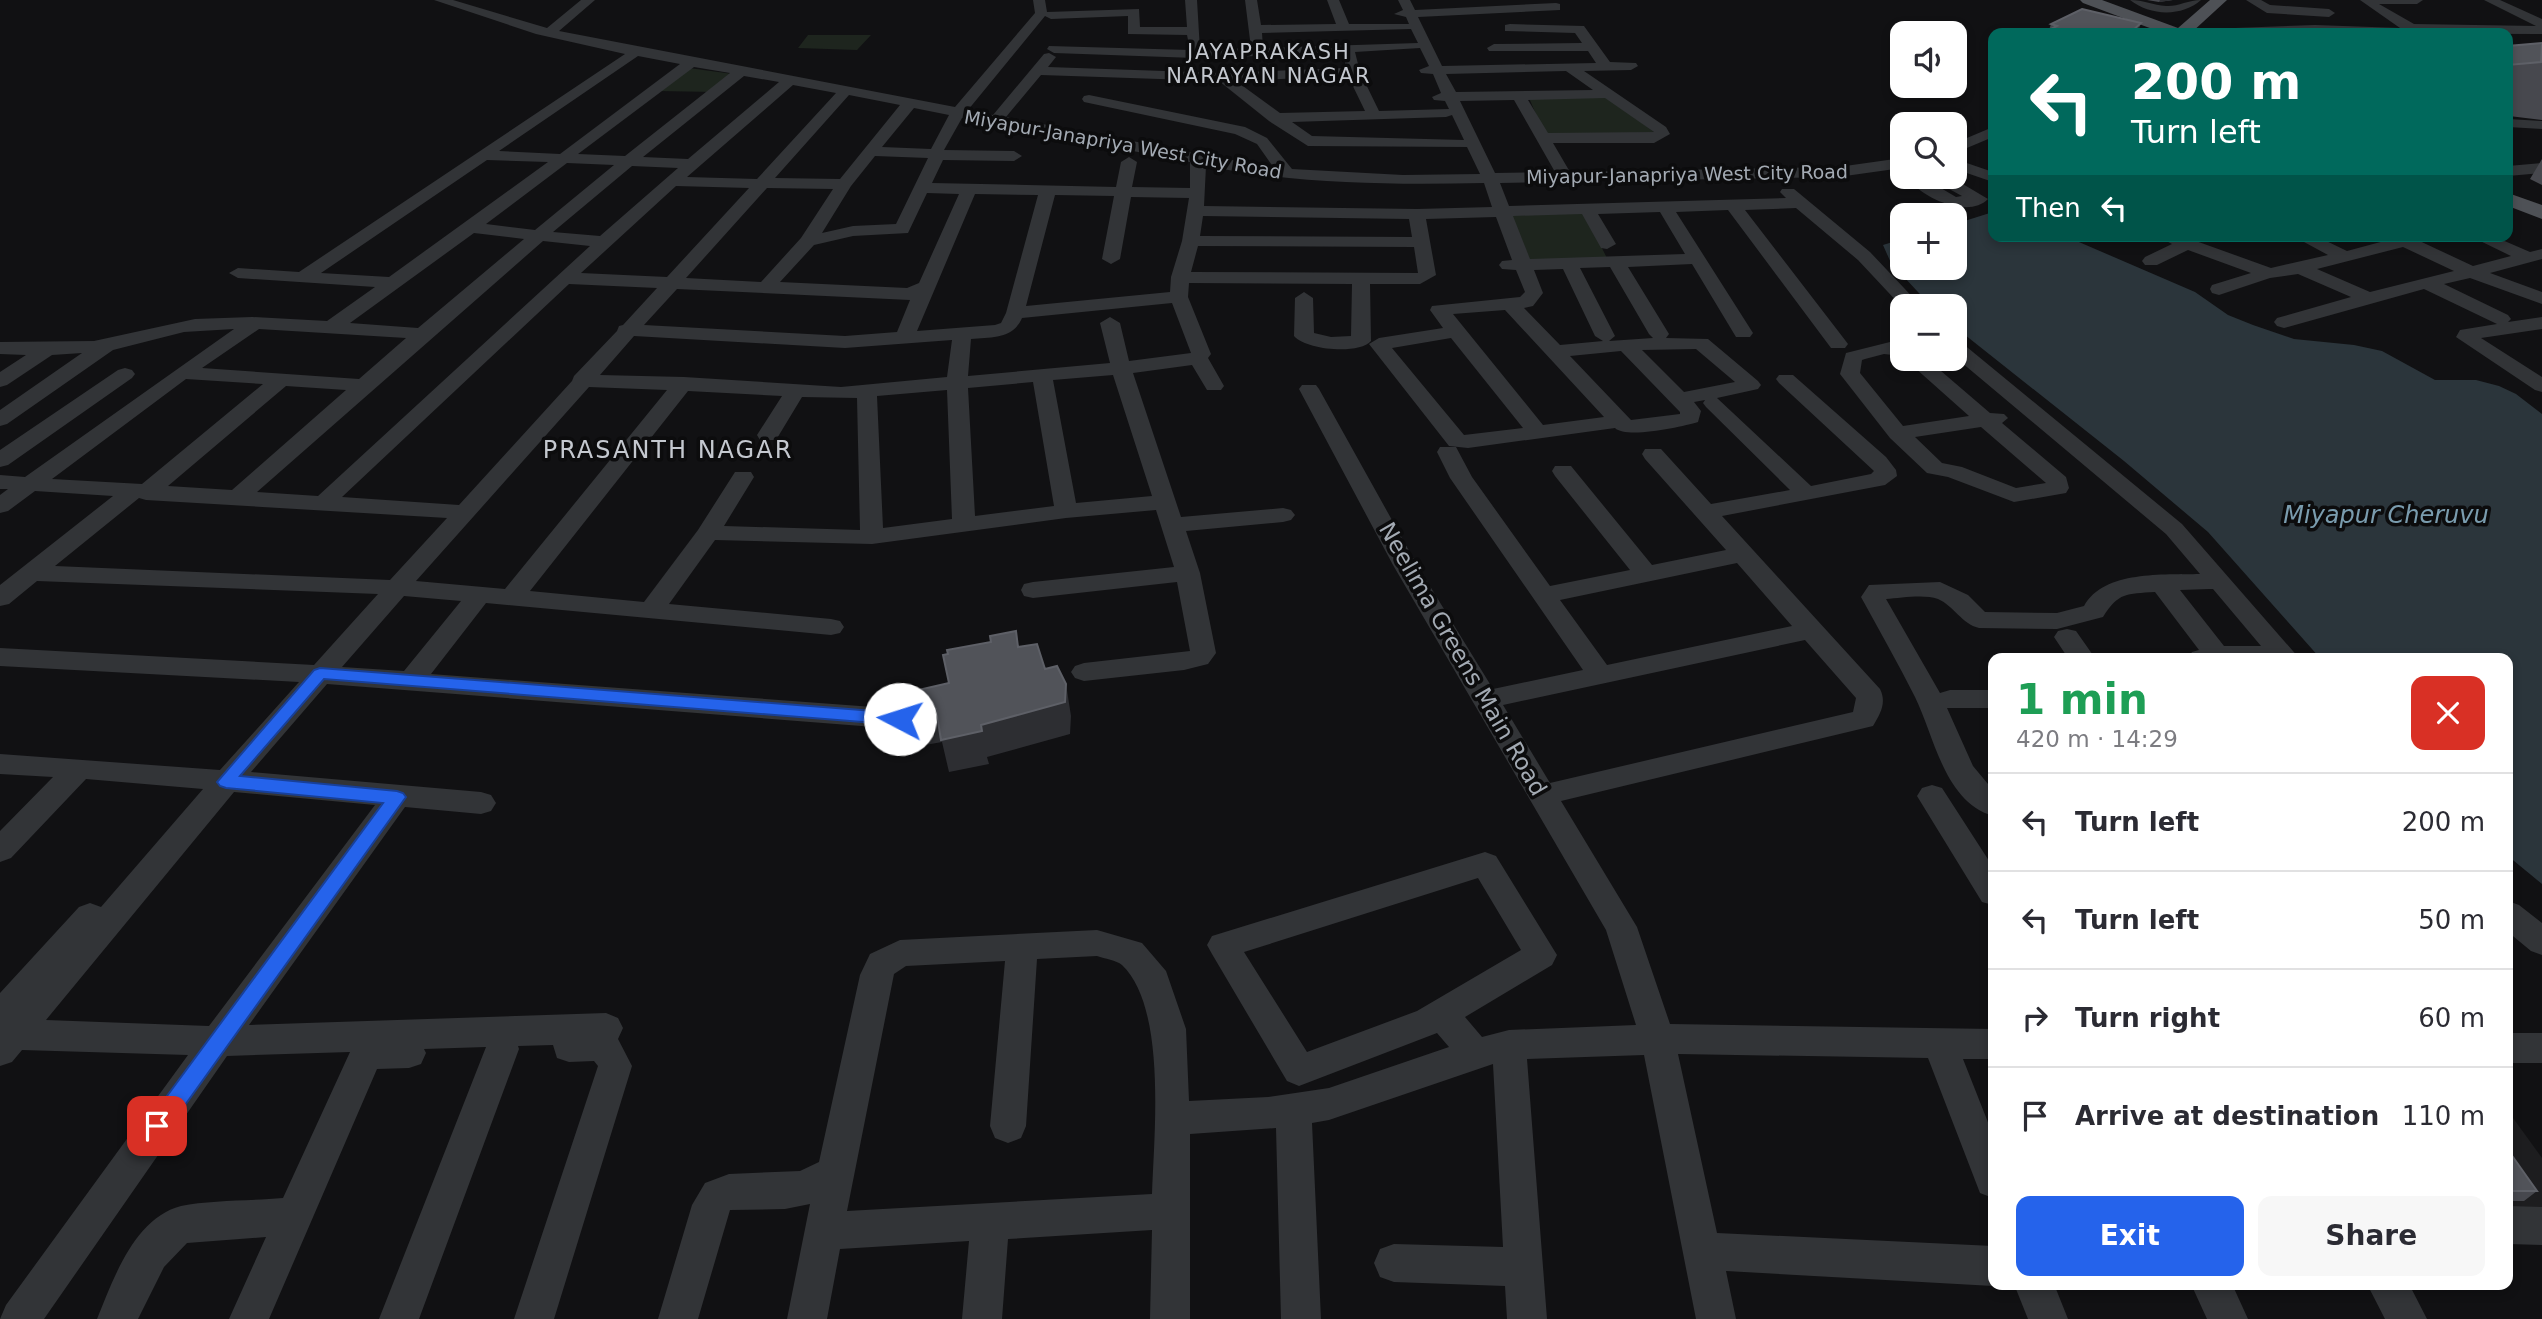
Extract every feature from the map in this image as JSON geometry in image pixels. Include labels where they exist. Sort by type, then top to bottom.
[{"type":"main road","points":[[2088,0],[2169,28]]},
{"type":"main road","points":[[2100,0],[2170,28]]},
{"type":"main road","points":[[2188,28],[2213,1]]},
{"type":"main road","points":[[2513,194],[2542,206]]},
{"type":"main road","points":[[2513,201],[2542,214]]},
{"type":"street","name":"Miyapur-Janapriya West City Road","points":[[440,0],[545,32],[636,52],[843,89],[957,114],[1025,125],[1077,116],[1198,159],[1288,174],[1403,180],[1482,179],[1564,175],[1852,171],[1890,165]]},
{"type":"street","points":[[545,32],[580,0]]},
{"type":"street","points":[[545,32],[589,0]]},
{"type":"street","points":[[808,241],[853,231],[902,229],[957,114],[1041,13],[1039,0]]},
{"type":"street","points":[[1191,0],[1195,54]]},
{"type":"street","points":[[1251,0],[1258,51]]},
{"type":"street","points":[[1334,0],[1344,28]]},
{"type":"street","points":[[1394,0],[1405,14],[1445,97],[1482,179],[1515,265],[1534,295],[1526,302],[1440,309],[1537,432]]},
{"type":"street","points":[[1256,29],[1344,28],[1405,14],[1474,16],[1556,7],[1544,0]]},
{"type":"street","points":[[2136,0],[2159,9],[2174,11],[2195,0]]},
{"type":"street","points":[[2252,0],[2267,9],[2356,15],[2370,13],[2351,0]]},
{"type":"street","points":[[2366,0],[2417,0]]},
{"type":"street","points":[[2366,0],[2397,22],[2412,28]]},
{"type":"street","points":[[2490,0],[2542,24]]},
{"type":"street","points":[[1051,15],[1135,8],[1133,31],[1194,31]]},
{"type":"street","points":[[1405,14],[1415,47],[1432,70]]},
{"type":"street","points":[[996,120],[1039,71],[1054,50],[1067,21]]},
{"type":"street","points":[[1493,39],[1575,28],[1581,30],[1606,67]]},
{"type":"street","points":[[2513,30],[2542,30]]},
{"type":"street","points":[[1493,39],[1505,69]]},
{"type":"street","points":[[1493,39],[1591,47]]},
{"type":"street","points":[[1054,50],[1195,54],[1415,47]]},
{"type":"street","points":[[1348,49],[1353,72],[1374,115]]},
{"type":"street","points":[[304,276],[636,52]]},
{"type":"street","points":[[331,327],[471,228],[691,62]]},
{"type":"street","points":[[1432,70],[1632,66]]},
{"type":"street","points":[[1543,138],[1654,138],[1662,134],[1661,130],[1570,68]]},
{"type":"street","points":[[237,499],[363,385],[537,236],[626,161],[741,71]]},
{"type":"street","points":[[1039,71],[1103,74],[1153,94],[1252,135],[1264,143],[1288,174]]},
{"type":"street","points":[[1077,116],[1222,77],[1353,72]]},
{"type":"street","points":[[1077,116],[1103,74]]},
{"type":"street","points":[[1222,77],[1274,118],[1312,142],[1461,144]]},
{"type":"street","points":[[322,503],[603,242],[791,79]]},
{"type":"street","points":[[3,1034],[389,586],[843,89]]},
{"type":"street","points":[[1445,97],[1606,94]]},
{"type":"street","points":[[1520,96],[1564,175]]},
{"type":"street","points":[[1445,97],[1446,113],[1482,179]]},
{"type":"street","points":[[766,287],[808,241],[844,184],[910,103]]},
{"type":"street","points":[[1274,118],[1446,113]]},
{"type":"street","points":[[2513,123],[2542,125]]},
{"type":"street","points":[[1010,173],[1025,125]]},
{"type":"street","points":[[1967,143],[1988,134]]},
{"type":"street","points":[[1264,143],[1301,136]]},
{"type":"street","points":[[2513,139],[2542,137]]},
{"type":"street","points":[[871,151],[938,151],[1010,173],[1048,190],[1125,191],[1196,202],[1416,215],[1801,203]]},
{"type":"street","points":[[483,155],[690,164]]},
{"type":"street","points":[[1198,159],[1191,242],[1179,287],[1201,354],[1198,358]]},
{"type":"street","points":[[1111,259],[1129,162]]},
{"type":"street","points":[[1967,168],[1988,175]]},
{"type":"street","points":[[2513,171],[2542,168]]},
{"type":"street","points":[[1764,172],[1864,256],[1900,294]]},
{"type":"street","points":[[921,188],[969,189],[1010,173]]},
{"type":"street","points":[[672,181],[844,184]]},
{"type":"street","points":[[566,278],[903,294],[923,290],[928,286],[969,189]]},
{"type":"street","points":[[626,330],[845,342],[962,336],[999,331],[1009,326],[1015,313],[1048,190]]},
{"type":"street","points":[[1733,205],[1838,344]]},
{"type":"street","points":[[1665,207],[1743,333]]},
{"type":"street","points":[[1587,209],[1607,244]]},
{"type":"street","points":[[1015,313],[1179,287],[1424,278],[1427,275],[1416,215]]},
{"type":"street","points":[[471,228],[603,242]]},
{"type":"street","points":[[1191,242],[1420,242]]},
{"type":"street","points":[[2182,242],[2269,273],[2280,274],[2390,242]]},
{"type":"street","points":[[2314,242],[2346,257]]},
{"type":"street","points":[[2406,242],[2472,272],[2542,298]]},
{"type":"street","points":[[2495,242],[2535,256]]},
{"type":"street","points":[[2151,261],[2187,244]]},
{"type":"street","points":[[2284,322],[2535,256]]},
{"type":"street","points":[[1515,265],[1697,259]]},
{"type":"street","points":[[1616,261],[1659,334]]},
{"type":"street","points":[[1569,263],[1605,336]]},
{"type":"street","points":[[2302,269],[2368,298]]},
{"type":"street","points":[[238,273],[391,283]]},
{"type":"street","points":[[2219,289],[2269,273]]},
{"type":"street","points":[[1304,298],[1304,335],[1307,338],[1315,342],[1361,341],[1360,279]]},
{"type":"street","points":[[456,512],[581,380],[664,283]]},
{"type":"street","points":[[2426,284],[2501,319]]},
{"type":"street","points":[[904,339],[923,290]]},
{"type":"street","points":[[1514,303],[1553,352],[1626,427],[1691,418],[1691,411],[1626,345]]},
{"type":"street","points":[[1084,672],[1202,656],[1188,573],[1121,368],[1110,323]]},
{"type":"street","points":[[2542,323],[2479,330],[2467,334],[2466,337],[2542,386]]},
{"type":"street","points":[[1,349],[107,345],[190,325],[254,324],[424,334]]},
{"type":"street","points":[[0,506],[182,373],[254,324]]},
{"type":"street","points":[[1457,331],[1379,344],[1457,441],[1618,421]]},
{"type":"street","points":[[962,336],[957,382],[964,523]]},
{"type":"street","points":[[1553,352],[1626,345],[1701,343],[1751,384],[1679,399]]},
{"type":"street","points":[[0,420],[107,345]]},
{"type":"street","points":[[1890,348],[1864,352],[1853,357],[1850,374],[1898,433],[1936,468],[1954,472],[2014,495],[2058,488],[2058,482],[1929,371]]},
{"type":"street","points":[[0,381],[47,349]]},
{"type":"street","points":[[1967,356],[2175,529],[2282,653]]},
{"type":"street","points":[[581,380],[867,392],[1198,358]]},
{"type":"street","points":[[1198,358],[1214,386]]},
{"type":"street","points":[[182,373],[363,385]]},
{"type":"street","points":[[0,460],[125,374]]},
{"type":"street","points":[[1042,375],[1066,511]]},
{"type":"street","points":[[0,598],[282,379]]},
{"type":"street","points":[[1707,512],[1877,480],[1886,476],[1885,470],[1786,379]]},
{"type":"street","points":[[512,597],[684,383]]},
{"type":"street","name":"Neelima Greens Main Road","points":[[1309,389],[1405,565],[1621,927],[1658,1039],[1716,1319]]},
{"type":"street","points":[[768,435],[796,390]]},
{"type":"street","points":[[867,392],[872,537]]},
{"type":"street","points":[[1713,403],[1806,494]]},
{"type":"street","points":[[1898,433],[2034,413]]},
{"type":"street","points":[[1448,452],[1461,478],[1600,675]]},
{"type":"street","points":[[1543,795],[1863,719],[1869,708],[1870,696],[1653,454]]},
{"type":"street","points":[[1563,471],[1647,574]]},
{"type":"street","points":[[652,609],[708,533],[743,477]]},
{"type":"street","points":[[0,482],[456,512]]},
{"type":"street","points":[[708,533],[872,537],[1066,511],[1283,515]]},
{"type":"street","points":[[1544,596],[1744,554]]},
{"type":"street","points":[[32,573],[389,586],[831,627]]},
{"type":"street","points":[[1033,590],[1188,573]]},
{"type":"street","points":[[1988,801],[1964,778],[1929,699],[1873,597],[1878,591],[1940,590],[1959,601],[1979,620],[2057,621],[2094,611],[2100,599],[2112,591],[2161,583],[2220,581]]},
{"type":"street","points":[[2161,583],[2206,653]]},
{"type":"street","points":[[411,681],[480,594]]},
{"type":"street","points":[[1485,700],[1811,630]]},
{"type":"street","points":[[2067,637],[2078,653]]},
{"type":"street","points":[[0,657],[313,673],[900,719]]},
{"type":"street","points":[[1950,699],[1988,699]]},
{"type":"street","points":[[0,764],[79,768],[481,803]]},
{"type":"street","points":[[0,850],[79,768]]},
{"type":"street","points":[[1932,796],[1988,885]]},
{"type":"street","points":[[20,1319],[218,1041],[397,797]]},
{"type":"street","points":[[1485,864],[1541,955],[1442,1013],[1429,1021],[1299,1070],[1223,945],[1485,864]]},
{"type":"street","points":[[2513,918],[2542,942]]},
{"type":"street","points":[[807,1319],[876,975],[882,964],[900,953],[1097,943],[1131,953],[1154,981],[1169,1029],[1172,1118],[1170,1319]]},
{"type":"street","points":[[1008,1126],[1022,947]]},
{"type":"street","points":[[1442,1013],[1476,1054],[1522,1267],[1527,1319]]},
{"type":"street","points":[[370,1045],[606,1028]]},
{"type":"street","points":[[3,1034],[502,1049],[601,1046],[612,1054],[615,1066],[534,1319]]},
{"type":"street","points":[[1172,1118],[1329,1104],[1476,1054],[1658,1039],[1988,1044]]},
{"type":"street","points":[[1939,1043],[1988,1167]]},
{"type":"street","points":[[249,1319],[370,1045]]},
{"type":"street","points":[[2513,1048],[2542,1048]]},
{"type":"street","points":[[399,1319],[502,1049]]},
{"type":"street","points":[[1293,1109],[1301,1319]]},
{"type":"street","points":[[678,1319],[711,1205],[718,1196],[729,1192],[810,1188],[825,1182],[835,1172]]},
{"type":"street","points":[[824,1231],[1171,1211]]},
{"type":"street","points":[[117,1319],[156,1243],[169,1231],[181,1225],[295,1216]]},
{"type":"street","points":[[982,1319],[990,1221]]},
{"type":"street","points":[[2513,1225],[2542,1226]]},
{"type":"street","points":[[1703,1251],[1988,1266]]},
{"type":"street","points":[[1394,1263],[1522,1267]]},
{"type":"street","points":[[2036,1290],[2048,1319]]},
{"type":"street","points":[[2214,1290],[2228,1319]]},
{"type":"street","points":[[2390,1290],[2407,1319]]},
{"type":"shaded area","points":[[808,35],[871,35],[857,50],[798,48]]},
{"type":"shaded area","points":[[689,68],[733,74],[715,92],[657,91]]},
{"type":"shaded area","points":[[1606,96],[1654,132],[1546,137],[1529,98]]},
{"type":"shaded area","points":[[1584,213],[1607,258],[1527,260],[1508,215]]},
{"type":"shaded area","points":[[2513,1118],[2542,1158],[2542,1239],[2513,1239]]},
{"type":"water","name":"Miyapur Cheruvu","points":[[1988,214],[1988,242],[2079,242],[2195,292],[2228,315],[2253,325],[2294,339],[2354,345],[2382,351],[2435,380],[2476,380],[2499,386],[2516,394],[2542,414],[2542,884],[2513,860],[2513,653],[2316,653],[2208,532],[2124,461],[1967,337],[1967,294],[1920,294],[1907,280],[1967,280],[1967,220]]},
{"type":"water","name":"Miyapur Cheruvu","points":[[1890,243],[1890,261],[1883,245]]},
{"type":"building","points":[[2082,9],[2141,23],[2136,28],[2053,28],[2057,26],[2051,24]]},
{"type":"building","points":[[2542,43],[2541,62],[2513,65],[2513,46]]},
{"type":"building","points":[[1016,631],[1018,647],[1037,644],[1045,669],[1057,666],[1066,684],[1065,702],[981,725],[982,731],[941,740],[936,709],[917,713],[914,691],[949,683],[943,655],[948,654],[947,650],[991,642],[990,636]]},
{"type":"building","points":[[2513,1157],[2537,1191],[2513,1191]]},
{"type":"district","name":"JAYAPRAKASH NARAYAN NAGAR","points":[[1269,64]]},
{"type":"district","name":"PRASANTH NAGAR","points":[[668,450]]},
{"type":"route","points":[[157,1126],[397,797],[226,782],[320,674],[900,719]]}]
